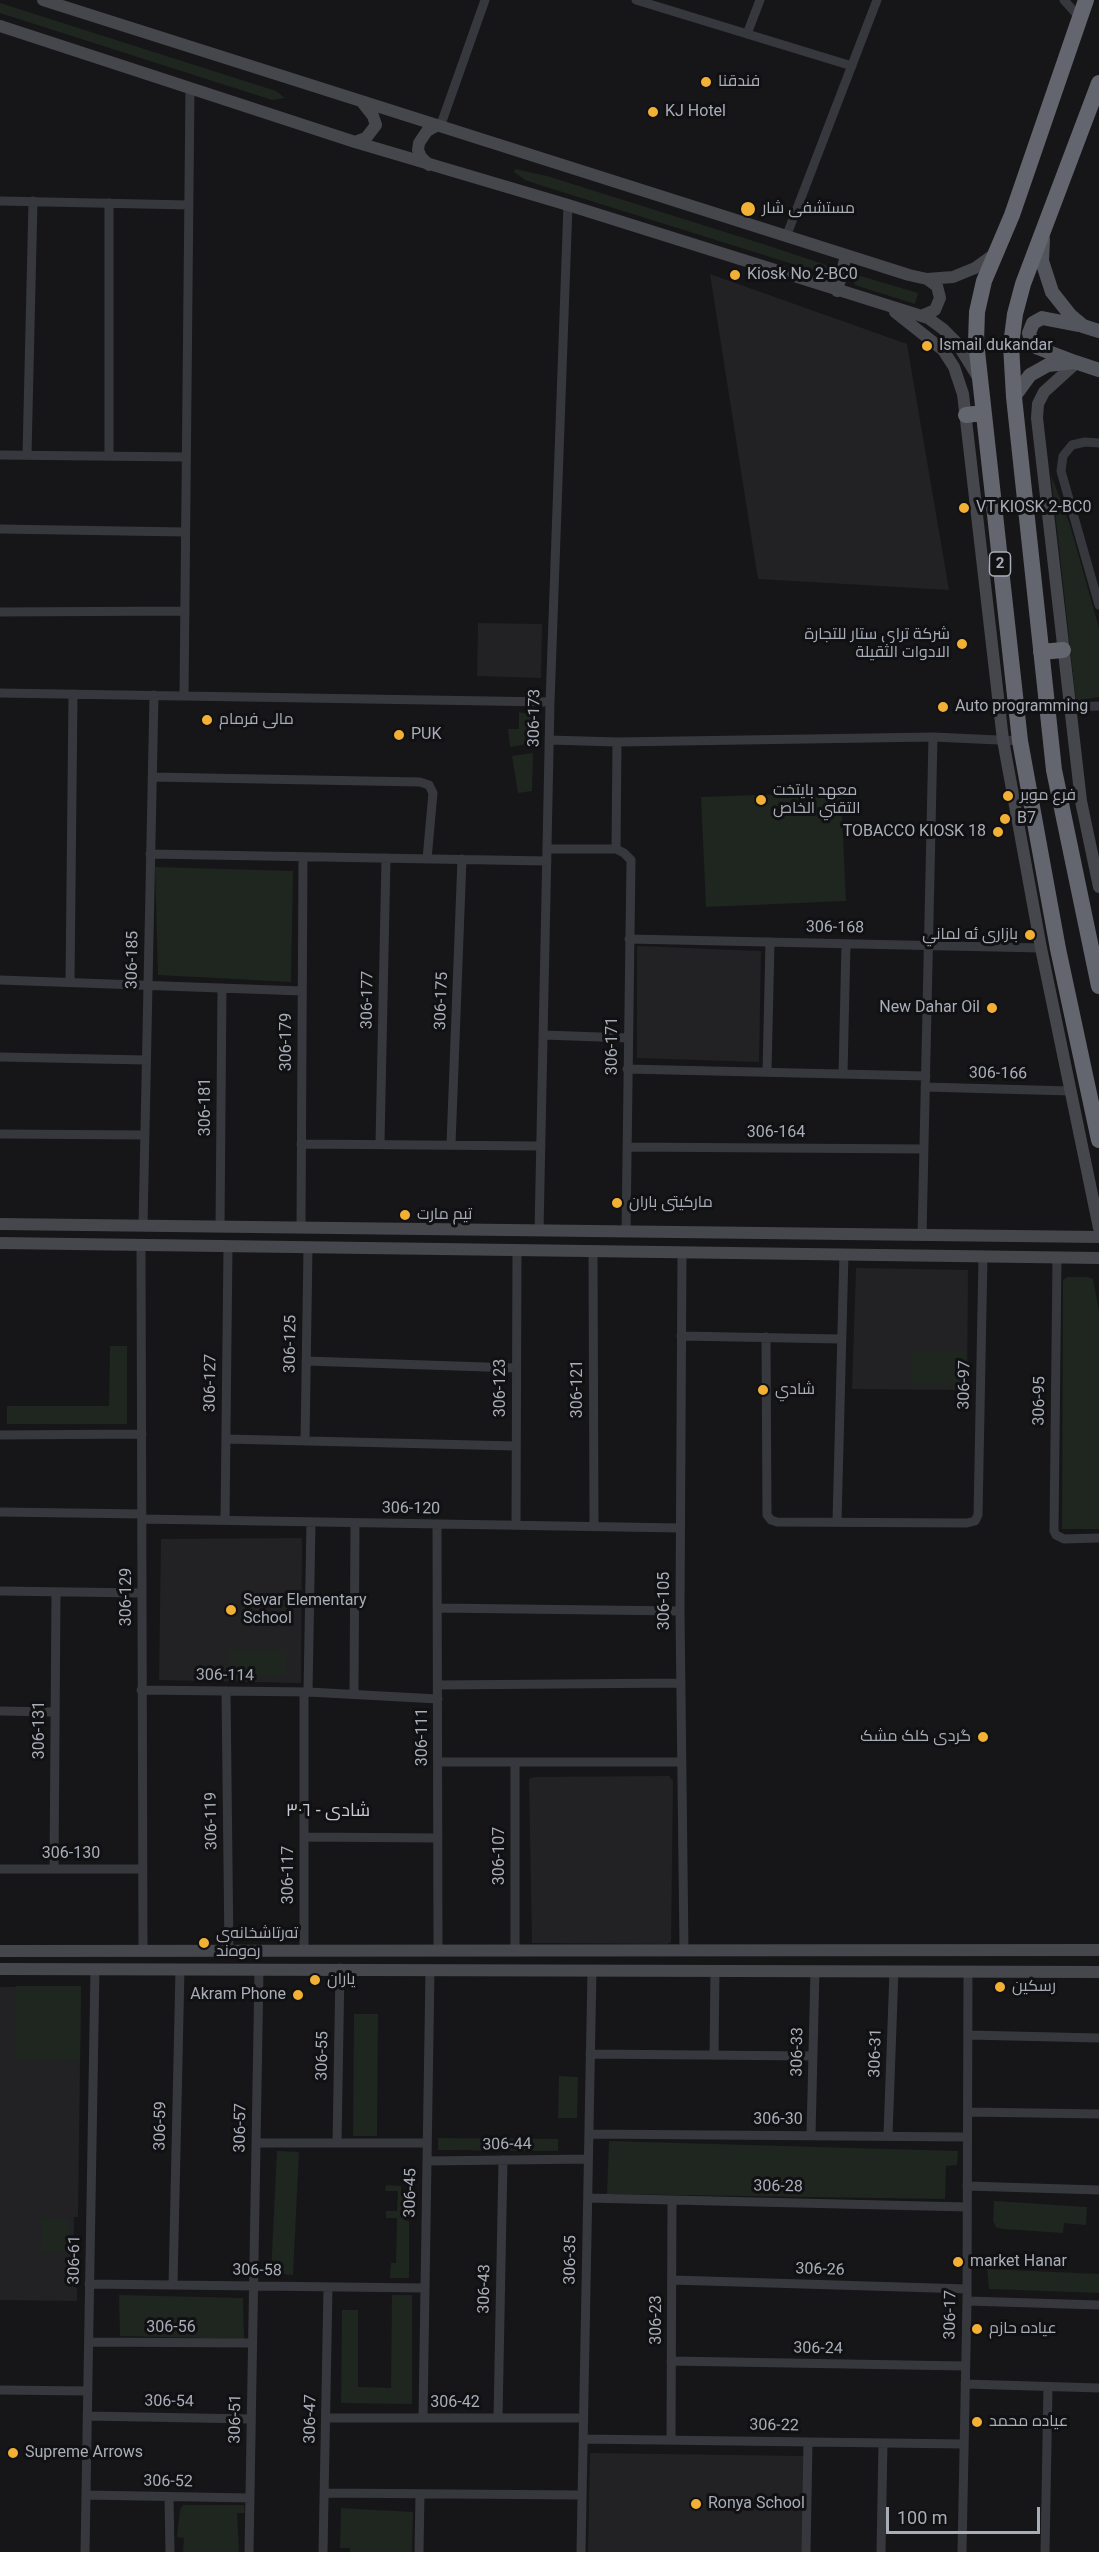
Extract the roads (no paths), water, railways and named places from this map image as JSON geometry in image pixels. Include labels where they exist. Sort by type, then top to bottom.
[{"type":"highway","name":"2","points":[[1086,0],[1012,215],[984,281],[977,312],[976,342],[1012,741],[1099,1140]]},
{"type":"highway","name":"2","points":[[1099,83],[1023,284],[1015,314],[1011,345],[1014,398],[1054,770],[1099,986]]},
{"type":"highway","points":[[966,415],[983,413]]},
{"type":"highway","points":[[1041,652],[1063,650]]},
{"type":"highway","points":[[1041,948],[1058,948]]},
{"type":"main road","points":[[1044,230],[1042,254],[1046,277],[1060,305],[1083,326]]},
{"type":"main road","points":[[1099,332],[1083,326],[1042,318],[1033,323],[1029,333],[1032,343],[1038,348],[1099,370]]},
{"type":"main road","points":[[1014,398],[1025,380],[1042,368],[1055,363],[1076,363]]},
{"type":"street","points":[[43,0],[846,256],[927,279],[937,286],[940,298],[935,310],[921,316]]},
{"type":"street","points":[[429,165],[421,157],[418,143],[427,130],[438,126],[485,0]]},
{"type":"street","points":[[636,0],[650,2],[852,66]]},
{"type":"street","points":[[747,34],[760,0]]},
{"type":"street","points":[[786,237],[877,0]]},
{"type":"street","points":[[1064,0],[1080,18]]},
{"type":"street","points":[[0,26],[355,142],[568,205],[921,316],[936,323],[950,336],[979,378]]},
{"type":"street","points":[[184,696],[190,87]]},
{"type":"street","points":[[355,142],[366,138],[376,125],[373,116],[362,102]]},
{"type":"street","points":[[0,201],[189,205]]},
{"type":"street","points":[[27,455],[33,201]]},
{"type":"street","points":[[109,203],[109,456]]},
{"type":"street","name":"306-173","points":[[539,1231],[550,702],[568,205]]},
{"type":"street","points":[[927,279],[964,273],[994,254]]},
{"type":"street","points":[[837,291],[846,256]]},
{"type":"street","points":[[889,307],[935,342],[949,358],[963,394],[1041,948],[1099,1228]]},
{"type":"street","points":[[1076,363],[1044,392],[1038,404],[1036,418],[1069,707],[1082,801],[1099,887]]},
{"type":"street","points":[[1099,443],[1085,442],[1072,445],[1063,456],[1061,471],[1099,605]]},
{"type":"street","points":[[0,454],[186,457]]},
{"type":"street","points":[[0,529],[185,532]]},
{"type":"street","points":[[0,612],[185,611]]},
{"type":"street","points":[[0,693],[550,702]]},
{"type":"street","points":[[70,982],[73,694]]},
{"type":"street","name":"306-185","points":[[143,1226],[154,695]]},
{"type":"street","points":[[1069,707],[1099,706]]},
{"type":"street","points":[[549,740],[617,742],[933,737],[1012,741]]},
{"type":"street","points":[[922,1236],[933,737]]},
{"type":"street","points":[[547,849],[616,849],[617,742]]},
{"type":"street","points":[[152,777],[420,782],[429,785],[433,792],[427,859]]},
{"type":"street","name":"306-171","points":[[616,849],[631,860],[626,1233]]},
{"type":"street","points":[[150,854],[547,861]]},
{"type":"street","name":"306-179","points":[[300,1228],[303,856]]},
{"type":"street","name":"306-177","points":[[380,1143],[386,858]]},
{"type":"street","name":"306-175","points":[[451,1144],[462,859]]},
{"type":"street","name":"306-168","points":[[629,939],[1041,948]]},
{"type":"street","points":[[767,1072],[770,942]]},
{"type":"street","points":[[843,1074],[846,944]]},
{"type":"street","points":[[0,980],[302,991]]},
{"type":"street","name":"306-181","points":[[220,1227],[222,988]]},
{"type":"street","points":[[543,1035],[628,1038]]},
{"type":"street","points":[[0,1057],[146,1060]]},
{"type":"street","points":[[627,1069],[926,1076]]},
{"type":"street","name":"306-166","points":[[925,1087],[1071,1091]]},
{"type":"street","points":[[0,1134],[145,1135]]},
{"type":"street","points":[[301,1144],[541,1146]]},
{"type":"street","name":"306-164","points":[[627,1147],[924,1149]]},
{"type":"street","points":[[0,1224],[1099,1237]]},
{"type":"street","points":[[21,1224],[21,1244]]},
{"type":"street","points":[[475,1230],[475,1250]]},
{"type":"street","points":[[0,1244],[1099,1258]]},
{"type":"street","name":"306-129","points":[[141,1245],[143,1949]]},
{"type":"street","name":"306-127","points":[[225,1520],[228,1246]]},
{"type":"street","name":"306-125","points":[[305,1441],[308,1248]]},
{"type":"street","name":"306-123","points":[[516,1525],[517,1250]]},
{"type":"street","name":"306-121","points":[[593,1251],[594,1527]]},
{"type":"street","name":"306-105","points":[[682,1252],[680,1611],[684,1950]]},
{"type":"street","points":[[766,1337],[767,1515],[777,1522],[837,1521],[844,1254]]},
{"type":"street","name":"306-97","points":[[837,1521],[968,1523],[975,1521],[978,1515],[982,1256]]},
{"type":"street","name":"306-95","points":[[1057,1257],[1053,1526],[1056,1535],[1064,1539],[1099,1538]]},
{"type":"street","points":[[681,1336],[841,1339]]},
{"type":"street","points":[[306,1361],[516,1368]]},
{"type":"street","points":[[0,1435],[142,1434]]},
{"type":"street","points":[[226,1439],[516,1446]]},
{"type":"street","name":"306-120","points":[[0,1512],[225,1520],[680,1528]]},
{"type":"street","name":"306-117","points":[[304,1951],[306,1692],[311,1522]]},
{"type":"street","points":[[354,1694],[355,1523]]},
{"type":"street","name":"306-111","points":[[438,1524],[438,1951]]},
{"type":"street","points":[[0,1591],[142,1593]]},
{"type":"street","name":"306-131","points":[[54,1869],[56,1592]]},
{"type":"street","points":[[437,1608],[680,1611]]},
{"type":"street","points":[[438,1685],[681,1683]]},
{"type":"street","name":"306-114","points":[[141,1690],[306,1692],[438,1699]]},
{"type":"street","name":"306-119","points":[[226,1691],[229,1951]]},
{"type":"street","points":[[0,1711],[55,1712]]},
{"type":"street","points":[[438,1762],[681,1762]]},
{"type":"street","name":"306-107","points":[[515,1762],[516,1950]]},
{"type":"street","points":[[304,1837],[438,1838]]},
{"type":"street","name":"306-130","points":[[0,1869],[142,1869]]},
{"type":"street","points":[[0,1951],[143,1949],[229,1951],[1099,1950]]},
{"type":"street","points":[[345,1968],[350,1951]]},
{"type":"street","points":[[0,1969],[345,1968],[1099,1972]]},
{"type":"street","name":"306-55","points":[[337,2143],[345,1968]]},
{"type":"street","name":"306-61","points":[[85,2552],[95,1969]]},
{"type":"street","name":"306-59","points":[[173,2285],[180,1969]]},
{"type":"street","name":"306-45","points":[[423,2417],[430,1969]]},
{"type":"street","name":"306-57","points":[[253,2286],[259,1970]]},
{"type":"street","name":"306-35","points":[[581,2552],[592,1970]]},
{"type":"street","points":[[714,2055],[715,1970]]},
{"type":"street","name":"306-33","points":[[812,2135],[815,1971]]},
{"type":"street","name":"306-31","points":[[888,2136],[894,1971]]},
{"type":"street","name":"306-17","points":[[962,2552],[967,2301],[968,1971]]},
{"type":"street","points":[[968,2035],[1099,2038]]},
{"type":"street","points":[[590,2054],[813,2056]]},
{"type":"street","points":[[968,2112],[1099,2114]]},
{"type":"street","name":"306-30","points":[[589,2134],[967,2137]]},
{"type":"street","points":[[256,2143],[427,2143]]},
{"type":"street","name":"306-44","points":[[427,2161],[588,2159]]},
{"type":"street","name":"306-43","points":[[498,2418],[503,2160]]},
{"type":"street","points":[[967,2186],[1099,2190]]},
{"type":"street","name":"306-28","points":[[588,2198],[967,2206]]},
{"type":"street","name":"306-23","points":[[671,2440],[672,2200]]},
{"type":"street","name":"306-26","points":[[672,2280],[967,2289]]},
{"type":"street","name":"306-58","points":[[89,2284],[425,2288]]},
{"type":"street","name":"306-51","points":[[249,2552],[253,2286]]},
{"type":"street","name":"306-47","points":[[323,2552],[328,2287]]},
{"type":"street","points":[[967,2301],[1099,2305]]},
{"type":"street","name":"306-56","points":[[88,2342],[252,2343]]},
{"type":"street","name":"306-24","points":[[671,2361],[965,2366]]},
{"type":"street","points":[[965,2384],[1099,2388]]},
{"type":"street","points":[[1045,2552],[1048,2387]]},
{"type":"street","points":[[0,2390],[88,2391]]},
{"type":"street","name":"306-54","points":[[87,2416],[251,2419]]},
{"type":"street","name":"306-42","points":[[326,2418],[583,2418]]},
{"type":"street","name":"306-22","points":[[583,2439],[964,2444]]},
{"type":"street","points":[[806,2552],[808,2442]]},
{"type":"street","points":[[880,2552],[883,2443]]},
{"type":"street","points":[[324,2493],[582,2495]]},
{"type":"street","points":[[419,2552],[420,2493]]},
{"type":"street","name":"306-52","points":[[86,2495],[250,2499]]},
{"type":"street","points":[[169,2497],[170,2552]]},
{"type":"place","name":"فندقنا","points":[[706,82]]},
{"type":"place","name":"KJ Hotel","points":[[653,112]]},
{"type":"place","name":"مستشفى شار","points":[[748,209]]},
{"type":"place","name":"Kiosk No 2-BC0","points":[[735,275]]},
{"type":"place","name":"Ismail dukandar","points":[[927,346]]},
{"type":"place","name":"VT KIOSK 2-BC0","points":[[964,508]]},
{"type":"place","name":"شركة ترای ستار للتجارة الادوات الثقيلة","points":[[962,644]]},
{"type":"place","name":"Auto programming","points":[[943,707]]},
{"type":"place","name":"مالى فرمام","points":[[207,720]]},
{"type":"place","name":"PUK","points":[[399,735]]},
{"type":"place","name":"فرع موبر","points":[[1008,796]]},
{"type":"place","name":"معهد بايتخت التقني الخاص","points":[[761,800]]},
{"type":"place","name":"B7","points":[[1005,819]]},
{"type":"place","name":"TOBACCO KIOSK 18","points":[[998,832]]},
{"type":"place","name":"بازارى ئه لماني","points":[[1030,935]]},
{"type":"place","name":"New Dahar Oil","points":[[992,1008]]},
{"type":"place","name":"ماركيتى باران","points":[[617,1203]]},
{"type":"place","name":"تيم مارت","points":[[405,1215]]},
{"type":"place","name":"شادي","points":[[763,1390]]},
{"type":"place","name":"Sevar Elementary School","points":[[231,1610]]},
{"type":"place","name":"گردی کلک مشک","points":[[983,1737]]},
{"type":"place","name":"ته‌رتاشخانه‌ی ره‌وه‌ند","points":[[204,1943]]},
{"type":"place","name":"یاران","points":[[315,1980]]},
{"type":"place","name":"رسکین","points":[[1000,1987]]},
{"type":"place","name":"Akram Phone","points":[[298,1995]]},
{"type":"place","name":"market Hanar","points":[[958,2262]]},
{"type":"place","name":"عياده حازم","points":[[977,2329]]},
{"type":"place","name":"عياده محمد","points":[[977,2422]]},
{"type":"place","name":"Supreme Arrows","points":[[13,2453]]},
{"type":"place","name":"Ronya School","points":[[696,2504]]},
{"type":"district","name":"شادی - ٣٠٦","points":[[328,1811]]}]
